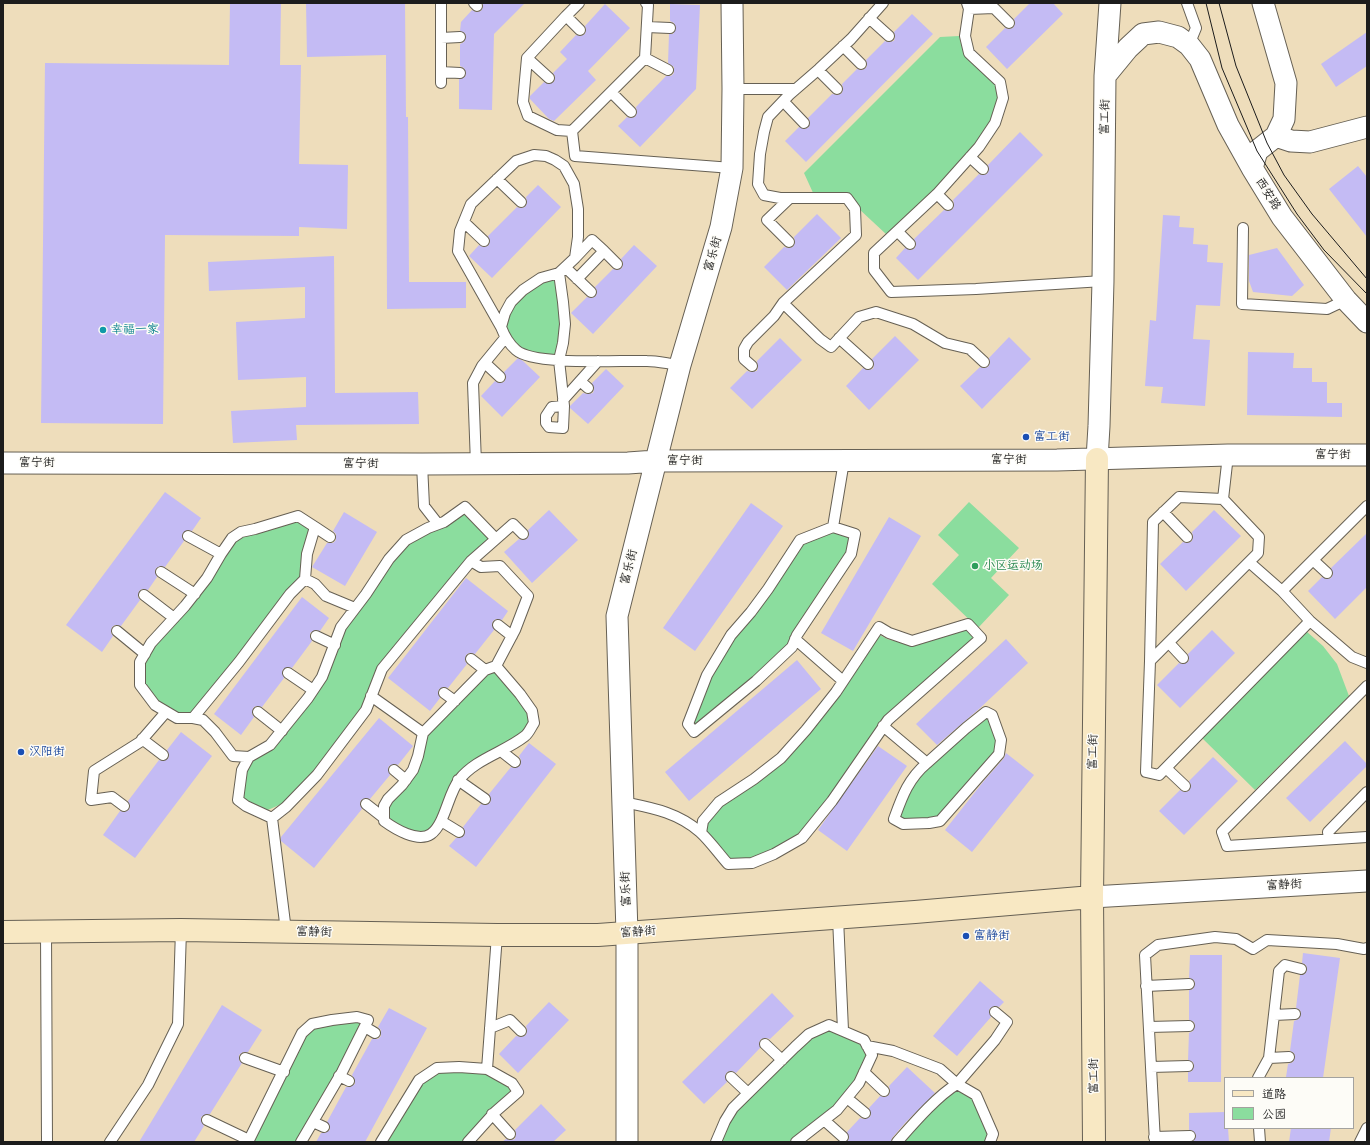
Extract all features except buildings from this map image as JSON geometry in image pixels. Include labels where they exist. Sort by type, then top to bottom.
[{"type":"street","name":"富乐街","points":[[626,1142],[627,933],[617,616],[680,365],[721,227],[732,168],[732,3]]},
{"type":"street","name":"富工街","points":[[1094,1142],[1092,897],[1097,459],[1100,419],[1103,281],[1105,76],[1110,3]]},
{"type":"street","name":"西安路","points":[[1263,3],[1286,83],[1284,118],[1276,136],[1257,151],[1252,168],[1282,217],[1346,300],[1367,322]]},
{"type":"street","points":[[1105,76],[1128,48],[1144,34],[1159,32],[1178,36],[1189,45],[1200,59],[1228,125],[1252,168]]},
{"type":"street","points":[[1276,136],[1291,141],[1310,142],[1367,127]]},
{"type":"street","name":"富宁街","points":[[3,463],[476,464],[628,463],[656,460],[844,461],[1097,459],[1228,455],[1367,455]]},
{"type":"street","name":"富静街","points":[[3,932],[181,930],[497,935],[598,935],[838,918],[1092,897],[1367,880]]},
{"type":"lane","points":[[440,3],[442,82]]},
{"type":"lane","points":[[579,3],[527,58],[523,102],[528,116],[557,130],[572,131],[645,58],[648,5],[646,3]]},
{"type":"lane","points":[[878,3],[883,3]]},
{"type":"lane","points":[[752,366],[744,359],[744,349],[748,342],[774,316],[783,303],[856,235],[855,209],[847,198],[780,198],[764,195],[758,184],[760,154],[768,117],[783,101],[843,46],[883,3]]},
{"type":"lane","points":[[1187,3],[1196,28],[1189,45]]},
{"type":"lane","points":[[1010,23],[994,8],[968,6],[964,36],[969,53],[1000,82],[1003,98],[995,123],[979,147],[937,194],[874,253],[874,270],[891,292],[976,289],[1103,281]]},
{"type":"lane","points":[[566,16],[580,30]]},
{"type":"lane","points":[[870,18],[889,36]]},
{"type":"lane","points":[[647,27],[670,28]]},
{"type":"lane","points":[[441,38],[460,37]]},
{"type":"lane","points":[[843,46],[861,64]]},
{"type":"lane","points":[[527,58],[549,78]]},
{"type":"lane","points":[[645,58],[668,70]]},
{"type":"lane","points":[[818,70],[837,89]]},
{"type":"lane","points":[[441,72],[460,73]]},
{"type":"lane","points":[[733,89],[796,89]]},
{"type":"lane","points":[[611,92],[631,112]]},
{"type":"lane","points":[[783,101],[804,123]]},
{"type":"lane","points":[[572,131],[575,156],[732,168]]},
{"type":"lane","points":[[577,256],[578,208],[574,184],[564,166],[546,156],[534,155],[516,161],[471,204],[460,232],[458,251],[506,338],[516,351],[526,355],[559,360],[647,361],[680,365]]},
{"type":"lane","points":[[970,157],[983,169]]},
{"type":"lane","points":[[497,179],[521,202]]},
{"type":"lane","points":[[937,194],[948,205]]},
{"type":"lane","points":[[789,242],[767,220],[790,198]]},
{"type":"lane","points":[[464,222],[484,241]]},
{"type":"lane","points":[[1243,228],[1242,304],[1327,309],[1346,300]]},
{"type":"lane","points":[[898,232],[910,244]]},
{"type":"lane","points":[[501,327],[505,313],[511,302],[523,290],[541,278],[562,270],[592,240],[617,264]]},
{"type":"lane","points":[[577,279],[604,251]]},
{"type":"lane","points":[[577,256],[591,264]]},
{"type":"lane","points":[[562,270],[565,324],[559,360],[564,403],[584,384],[598,361]]},
{"type":"lane","points":[[562,270],[577,279],[591,292]]},
{"type":"lane","points":[[783,303],[820,339],[831,347],[859,317],[876,312],[913,324],[945,343],[970,349],[984,362]]},
{"type":"lane","points":[[476,464],[473,383],[485,363],[506,338]]},
{"type":"lane","points":[[839,338],[868,364]]},
{"type":"lane","points":[[485,363],[500,377]]},
{"type":"lane","points":[[1224,499],[1228,455]]},
{"type":"lane","points":[[833,527],[844,461]]},
{"type":"lane","points":[[422,464],[424,506],[438,524]]},
{"type":"lane","points":[[1150,661],[1258,553],[1259,537],[1224,499],[1179,497],[1152,522],[1150,661],[1146,772],[1158,775],[1166,768],[1310,620]]},
{"type":"lane","points":[[1282,591],[1367,506]]},
{"type":"lane","points":[[272,818],[246,806],[238,800],[242,770],[249,757],[270,745],[313,690],[322,677],[341,627],[366,594],[389,559],[406,540],[444,522],[464,507],[496,539]]},
{"type":"lane","points":[[1163,512],[1187,537]]},
{"type":"lane","points":[[249,757],[233,756],[215,732],[203,720],[194,718],[177,718],[154,705],[140,685],[140,662],[151,643],[195,594],[207,578],[232,538],[241,532],[298,516],[330,537]]},
{"type":"lane","points":[[272,818],[286,807],[317,775],[366,710],[382,669],[471,561],[513,524],[523,534]]},
{"type":"lane","points":[[194,718],[239,662],[290,594],[305,579],[307,554],[315,527]]},
{"type":"lane","points":[[833,527],[855,534],[851,554],[795,639],[792,647],[756,681],[694,732],[688,724],[707,675],[731,635],[768,589],[800,540],[833,527]]},
{"type":"lane","points":[[188,536],[221,554]]},
{"type":"lane","points":[[1313,560],[1327,573]]},
{"type":"lane","points":[[384,818],[384,806],[388,798],[406,780],[413,770],[423,733],[485,670],[496,666],[515,630],[528,596],[500,566],[481,567],[471,561]]},
{"type":"lane","points":[[1249,562],[1282,591],[1310,620],[1352,657],[1367,662]]},
{"type":"lane","points":[[161,572],[195,594]]},
{"type":"lane","points":[[305,579],[315,584],[326,596],[355,608]]},
{"type":"lane","points":[[144,595],[174,618]]},
{"type":"lane","points":[[623,802],[670,813],[684,820],[700,832],[728,864],[752,863],[774,854],[802,838],[832,802],[888,720],[981,638],[968,624],[912,641],[889,633],[879,627],[843,681],[806,730],[781,758],[754,779],[719,802],[706,815],[700,832]]},
{"type":"lane","points":[[498,625],[512,636]]},
{"type":"lane","points":[[117,631],[145,654]]},
{"type":"lane","points":[[316,636],[335,645]]},
{"type":"lane","points":[[795,639],[843,681]]},
{"type":"lane","points":[[1169,643],[1184,658]]},
{"type":"lane","points":[[471,659],[485,670]]},
{"type":"lane","points":[[366,804],[384,818],[384,821],[396,830],[418,837],[431,834],[441,821],[458,780],[467,771],[526,735],[534,723],[532,712],[520,694],[496,666]]},
{"type":"lane","points":[[288,673],[313,690]]},
{"type":"lane","points":[[1367,686],[1222,832],[1227,846],[1367,837]]},
{"type":"lane","points":[[444,693],[455,701]]},
{"type":"lane","points":[[371,696],[423,733]]},
{"type":"lane","points":[[124,806],[112,797],[92,800],[94,771],[142,739],[166,712]]},
{"type":"lane","points":[[258,712],[282,731]]},
{"type":"lane","points":[[986,712],[992,715],[1001,740],[999,754],[989,770],[956,809],[940,821],[903,824],[894,819],[904,791],[919,770],[927,763],[986,712]]},
{"type":"lane","points":[[884,726],[927,763]]},
{"type":"lane","points":[[142,739],[163,755]]},
{"type":"lane","points":[[501,751],[515,762]]},
{"type":"lane","points":[[1166,768],[1185,786]]},
{"type":"lane","points":[[394,770],[406,780]]},
{"type":"lane","points":[[458,780],[485,799]]},
{"type":"lane","points":[[1329,839],[1328,832],[1367,792]]},
{"type":"lane","points":[[272,818],[286,931]]},
{"type":"lane","points":[[441,821],[459,832]]},
{"type":"lane","points":[[838,918],[843,1030]]},
{"type":"lane","points":[[110,1142],[148,1085],[178,1024],[181,930]]},
{"type":"lane","points":[[46,931],[47,1142]]},
{"type":"lane","points":[[487,1069],[497,935]]},
{"type":"lane","points":[[1190,1136],[1155,1139],[1145,956],[1158,945],[1215,937],[1236,939],[1253,949],[1267,940],[1337,944],[1364,949],[1367,948]]},
{"type":"lane","points":[[1259,1077],[1269,1058],[1279,971],[1285,965],[1301,969]]},
{"type":"lane","points":[[1146,986],[1189,984]]},
{"type":"lane","points":[[897,1142],[917,1120],[957,1084],[995,1040],[1007,1022],[995,1012]]},
{"type":"lane","points":[[1274,1015],[1295,1014]]},
{"type":"lane","points":[[207,1120],[248,1141],[284,1072],[302,1033],[312,1024],[332,1020],[357,1017],[368,1020],[302,1142]]},
{"type":"lane","points":[[490,1028],[510,1020],[521,1031]]},
{"type":"lane","points":[[716,1142],[719,1132],[733,1108],[809,1034],[829,1025],[864,1040],[872,1054],[859,1084],[837,1110],[796,1142]]},
{"type":"lane","points":[[1148,1026],[1189,1026]]},
{"type":"lane","points":[[365,1027],[375,1033]]},
{"type":"lane","points":[[764,1044],[782,1060]]},
{"type":"lane","points":[[867,1046],[893,1051],[940,1069],[957,1084],[976,1095],[993,1134],[990,1142]]},
{"type":"lane","points":[[1269,1058],[1289,1057]]},
{"type":"lane","points":[[245,1058],[284,1072]]},
{"type":"lane","points":[[1151,1067],[1188,1066]]},
{"type":"lane","points":[[381,1142],[419,1080],[437,1068],[459,1067],[487,1069],[512,1083],[518,1092],[492,1114],[468,1142]]},
{"type":"lane","points":[[864,1072],[884,1091]]},
{"type":"lane","points":[[339,1076],[349,1081]]},
{"type":"lane","points":[[731,1077],[748,1093]]},
{"type":"lane","points":[[847,1098],[865,1113]]},
{"type":"lane","points":[[492,1114],[510,1134]]},
{"type":"lane","points":[[824,1120],[843,1137]]},
{"type":"lane","points":[[313,1122],[324,1127]]},
{"type":"lane","points":[[1362,1142],[1367,1128]]},
{"type":"lane","points":[[1260,1129],[1260,1142]]},
{"type":"green space","points":[[959,36],[964,54],[996,83],[999,98],[992,120],[967,154],[933,191],[887,235],[858,208],[848,196],[814,195],[804,173],[940,37]]},
{"type":"green space","points":[[558,276],[562,301],[558,359],[517,349],[502,327],[507,314],[524,291]]},
{"type":"green space","name":"小区运动场","points":[[969,502],[1019,548],[991,578],[1009,595],[978,628],[932,584],[959,555],[938,535]]},
{"type":"green space","points":[[464,510],[492,538],[379,666],[362,707],[316,771],[286,802],[261,813],[241,798],[246,771],[251,760],[313,698],[345,628],[392,561],[409,542]]},
{"type":"green space","points":[[296,519],[310,529],[302,578],[191,716],[178,715],[158,705],[143,685],[144,663],[153,645],[227,549],[242,535]]},
{"type":"green space","points":[[832,528],[853,536],[850,553],[791,646],[695,730],[690,724],[709,676],[800,542]]},
{"type":"green space","points":[[968,628],[976,638],[916,692],[830,799],[799,833],[775,851],[750,859],[729,861],[705,830],[709,818],[720,805],[782,760],[878,634],[887,639],[910,645]]},
{"type":"green space","points":[[1306,631],[1323,646],[1337,664],[1349,696],[1255,790],[1202,738]]},
{"type":"green space","points":[[494,669],[529,712],[531,723],[525,732],[467,768],[431,831],[419,835],[387,821],[389,801],[404,786],[425,735],[487,671]]},
{"type":"green space","points":[[985,714],[991,716],[1000,739],[997,753],[939,819],[903,822],[897,818],[920,770]]},
{"type":"green space","points":[[363,1022],[337,1075],[298,1142],[250,1142],[302,1041],[312,1027],[332,1023]]},
{"type":"green space","points":[[829,1027],[862,1041],[870,1056],[857,1084],[836,1109],[793,1142],[718,1142],[734,1109],[797,1047]]},
{"type":"green space","points":[[438,1070],[490,1075],[500,1079],[514,1092],[465,1142],[385,1142],[421,1081]]},
{"type":"green space","points":[[957,1086],[976,1097],[992,1134],[988,1142],[899,1142]]},
{"type":"tram line","points":[[1206,3],[1222,68],[1257,151],[1297,214],[1324,250],[1367,294]]},
{"type":"tram line","points":[[1219,3],[1236,66],[1267,143],[1284,175],[1312,214],[1367,279]]},
{"type":"place","name":"幸福一家","points":[[103,330]]},
{"type":"place","name":"富工街","points":[[1026,437]]},
{"type":"place","name":"小区运动场","points":[[975,566]]},
{"type":"place","name":"汉阳街","points":[[21,752]]},
{"type":"place","name":"富静街","points":[[966,936]]}]
